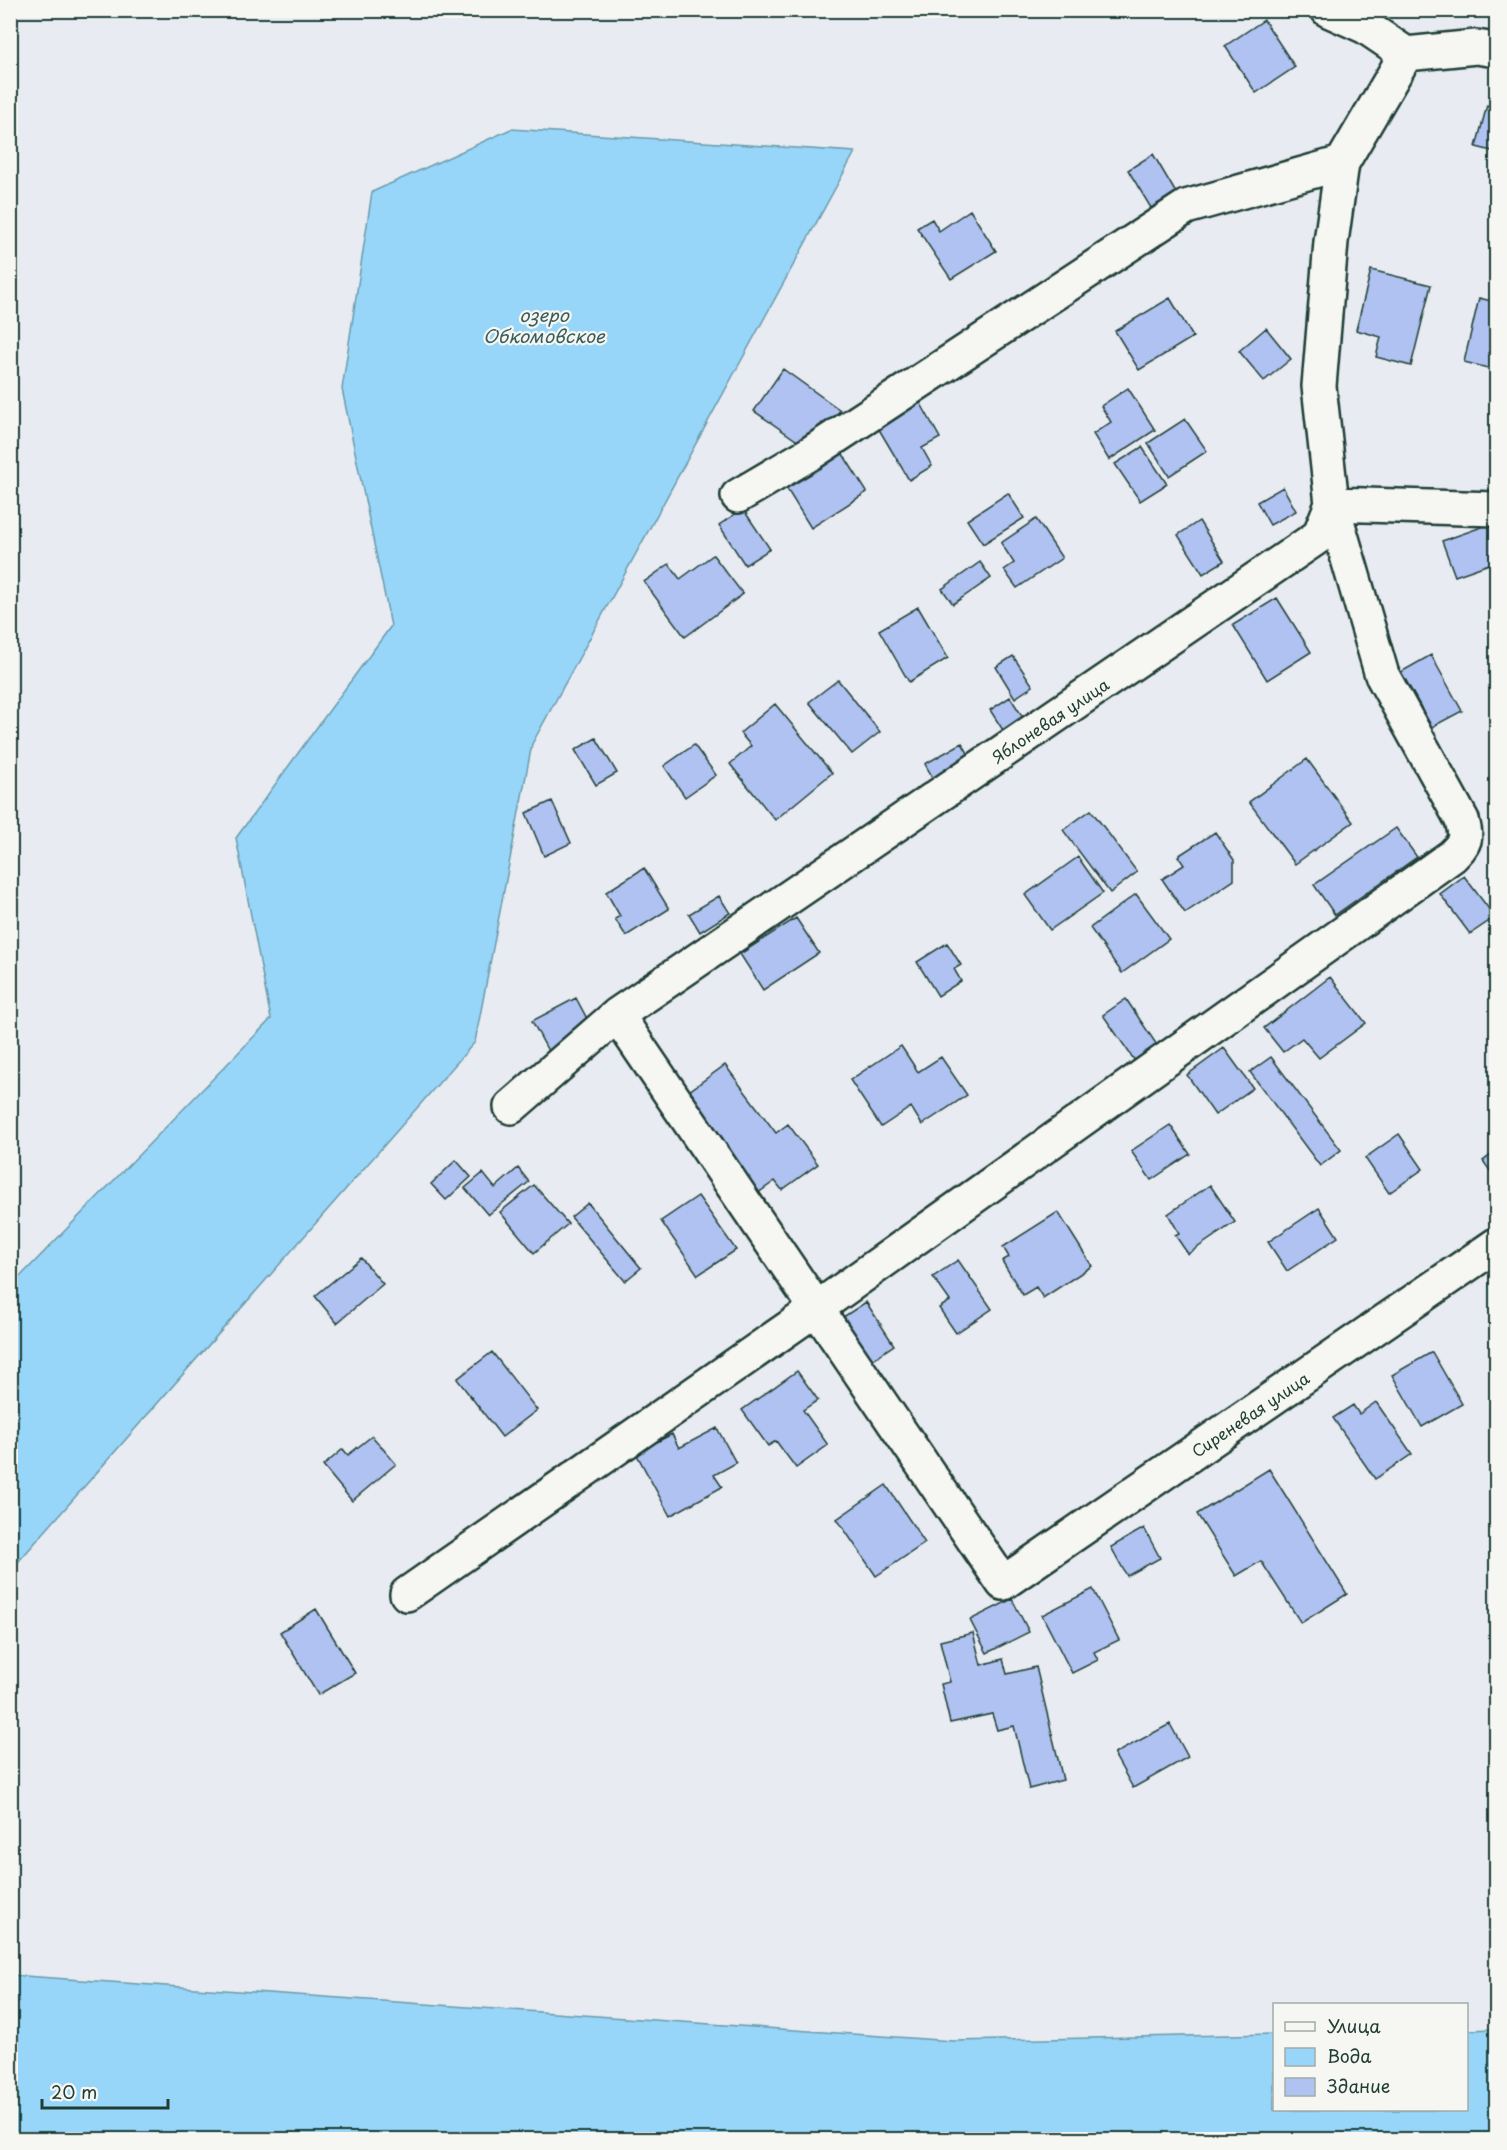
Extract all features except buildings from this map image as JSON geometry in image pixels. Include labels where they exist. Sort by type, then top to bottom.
[{"type":"street","points":[[1328,10],[1366,27],[1406,54],[1476,47],[1497,50]]},
{"type":"street","points":[[407,1594],[816,1309],[1461,847],[1466,836],[1462,820],[1382,675],[1332,504],[1319,386],[1330,242],[1342,163],[1406,54]]},
{"type":"street","points":[[738,496],[811,453],[1186,207],[1342,163]]},
{"type":"street","points":[[1332,504],[1497,509]]},
{"type":"street","name":"Яблоневая улица","points":[[511,1107],[617,1015],[1319,536],[1332,504]]},
{"type":"street","points":[[617,1015],[816,1309]]},
{"type":"street","name":"Сиреневая улица","points":[[816,1309],[1003,1582],[1497,1245]]},
{"type":"water","name":"озеро Обкомовское","points":[[511,129],[855,152],[532,744],[475,1042],[11,1570],[11,1286],[271,1019],[236,838],[391,626],[342,389],[372,192]]},
{"type":"water","points":[[10,1975],[953,2041],[1273,2034],[1273,2111],[1468,2111],[1468,2030],[1496,2029],[1496,2139],[11,2139]]}]
